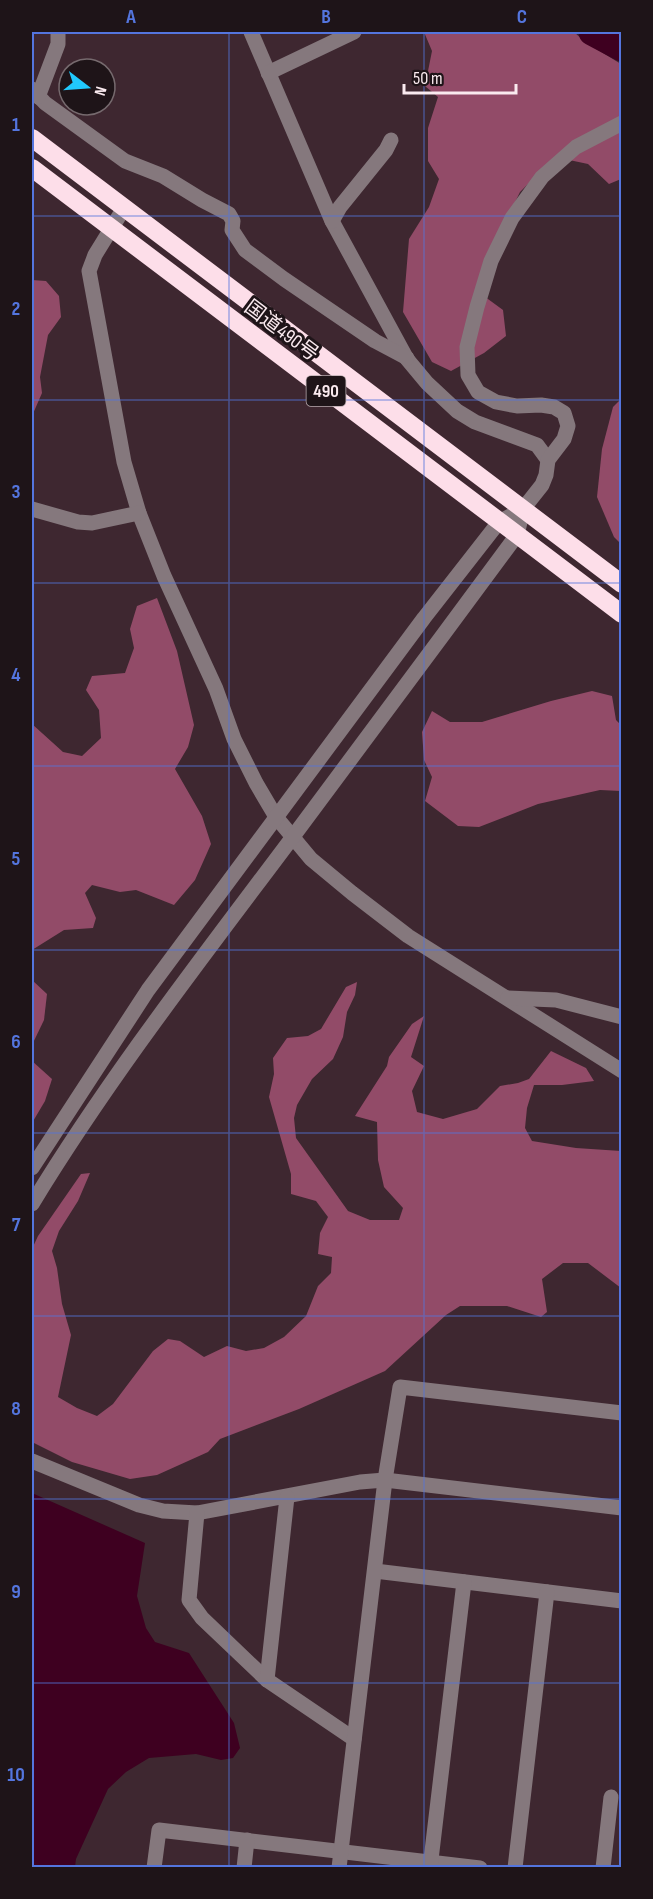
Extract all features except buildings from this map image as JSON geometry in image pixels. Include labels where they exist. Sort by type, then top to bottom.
[{"type":"highway","name":"国道490号","points":[[32,138],[621,584]]},
{"type":"highway","name":"国道490号","points":[[32,168],[621,614]]},
{"type":"street","points":[[58,32],[55,52],[35,93],[125,161],[163,176],[229,214],[232,230],[245,250],[375,341],[407,359]]},
{"type":"street","points":[[251,32],[332,221],[407,359],[427,383],[456,411],[476,422],[537,445],[548,460]]},
{"type":"street","points":[[268,72],[354,32]]},
{"type":"street","points":[[32,1168],[148,990],[276,817],[499,522],[523,509],[542,485],[548,460],[564,439],[568,426],[564,413],[554,407],[518,406],[496,402],[478,392],[468,375],[467,347],[491,261],[512,218],[542,177],[576,147],[621,123]]},
{"type":"street","points":[[332,221],[386,150],[391,140]]},
{"type":"street","points":[[124,208],[94,255],[89,271],[124,462],[139,513],[164,576],[216,689],[234,739],[256,783],[276,817],[311,859],[408,936],[621,1071]]},
{"type":"street","points":[[32,509],[92,524],[139,513]]},
{"type":"street","points":[[32,1204],[116,1073],[517,535],[523,509]]},
{"type":"street","points":[[508,998],[556,1000],[621,1017]]},
{"type":"street","points":[[339,1868],[385,1480],[400,1388],[621,1413]]},
{"type":"street","points":[[32,1461],[139,1505],[163,1511],[197,1513],[360,1482],[385,1480],[621,1508]]},
{"type":"street","points":[[267,1680],[287,1497]]},
{"type":"street","points":[[197,1513],[189,1600],[202,1618],[267,1680],[354,1739]]},
{"type":"street","points":[[375,1571],[621,1601]]},
{"type":"street","points":[[430,1864],[464,1582]]},
{"type":"street","points":[[515,1868],[547,1592]]},
{"type":"street","points":[[603,1868],[611,1797]]},
{"type":"street","points":[[154,1868],[159,1830],[342,1850],[430,1864],[480,1868]]},
{"type":"street","points":[[244,1868],[247,1840]]},
{"type":"shaded area","points":[[424,32],[574,32],[585,42],[621,64],[621,179],[609,184],[588,164],[555,157],[520,192],[495,243],[477,291],[503,310],[506,336],[484,353],[451,371],[432,362],[403,312],[409,239],[429,207],[439,179],[428,161],[428,128],[438,97],[425,86],[432,51]]},
{"type":"shaded area","points":[[32,280],[46,281],[59,296],[61,317],[48,335],[40,377],[42,393],[32,416]]},
{"type":"shaded area","points":[[621,399],[621,544],[614,537],[597,497],[602,449],[613,407]]},
{"type":"shaded area","points":[[157,598],[177,651],[194,725],[188,747],[175,769],[202,816],[211,844],[195,880],[174,905],[136,890],[120,892],[92,885],[85,893],[96,918],[93,928],[64,930],[32,950],[32,724],[63,752],[82,756],[101,738],[99,710],[86,690],[92,676],[125,673],[134,648],[130,629],[137,606]]},
{"type":"shaded area","points":[[592,691],[612,696],[616,720],[621,725],[621,791],[600,790],[538,804],[479,827],[458,826],[425,801],[432,777],[424,760],[422,732],[432,711],[450,722],[482,722]]},
{"type":"shaded area","points":[[32,980],[47,994],[44,1020],[32,1045]]},
{"type":"shaded area","points":[[357,982],[355,995],[347,1012],[343,1037],[333,1059],[312,1079],[297,1105],[294,1118],[296,1138],[348,1211],[370,1220],[399,1220],[403,1208],[384,1187],[378,1160],[377,1122],[355,1116],[387,1066],[389,1057],[412,1024],[424,1016],[411,1057],[424,1066],[412,1091],[417,1112],[443,1119],[477,1109],[500,1086],[529,1079],[551,1051],[586,1068],[594,1081],[562,1085],[534,1085],[527,1108],[525,1128],[532,1141],[576,1148],[621,1151],[621,1288],[588,1263],[563,1263],[542,1279],[547,1312],[541,1317],[507,1306],[460,1306],[446,1315],[385,1371],[299,1409],[220,1439],[208,1452],[157,1475],[130,1479],[72,1462],[32,1442],[32,1249],[38,1236],[81,1174],[90,1173],[78,1201],[59,1231],[52,1251],[62,1304],[71,1335],[58,1397],[97,1416],[113,1404],[153,1351],[168,1339],[180,1341],[204,1357],[227,1346],[246,1351],[264,1348],[284,1337],[306,1316],[318,1286],[331,1273],[332,1257],[318,1254],[320,1233],[328,1217],[316,1201],[291,1194],[291,1174],[269,1097],[274,1074],[273,1058],[287,1038],[308,1036],[321,1029],[346,987]]},
{"type":"shaded area","points":[[32,1061],[52,1079],[45,1101],[32,1123]]},
{"type":"shaded area","points":[[32,1493],[145,1543],[137,1596],[146,1628],[155,1642],[189,1653],[234,1723],[240,1748],[233,1758],[221,1760],[196,1754],[149,1758],[126,1772],[108,1789],[76,1859],[75,1867],[32,1867]]},
{"type":"waterway","points":[[592,32],[622,48]]}]
